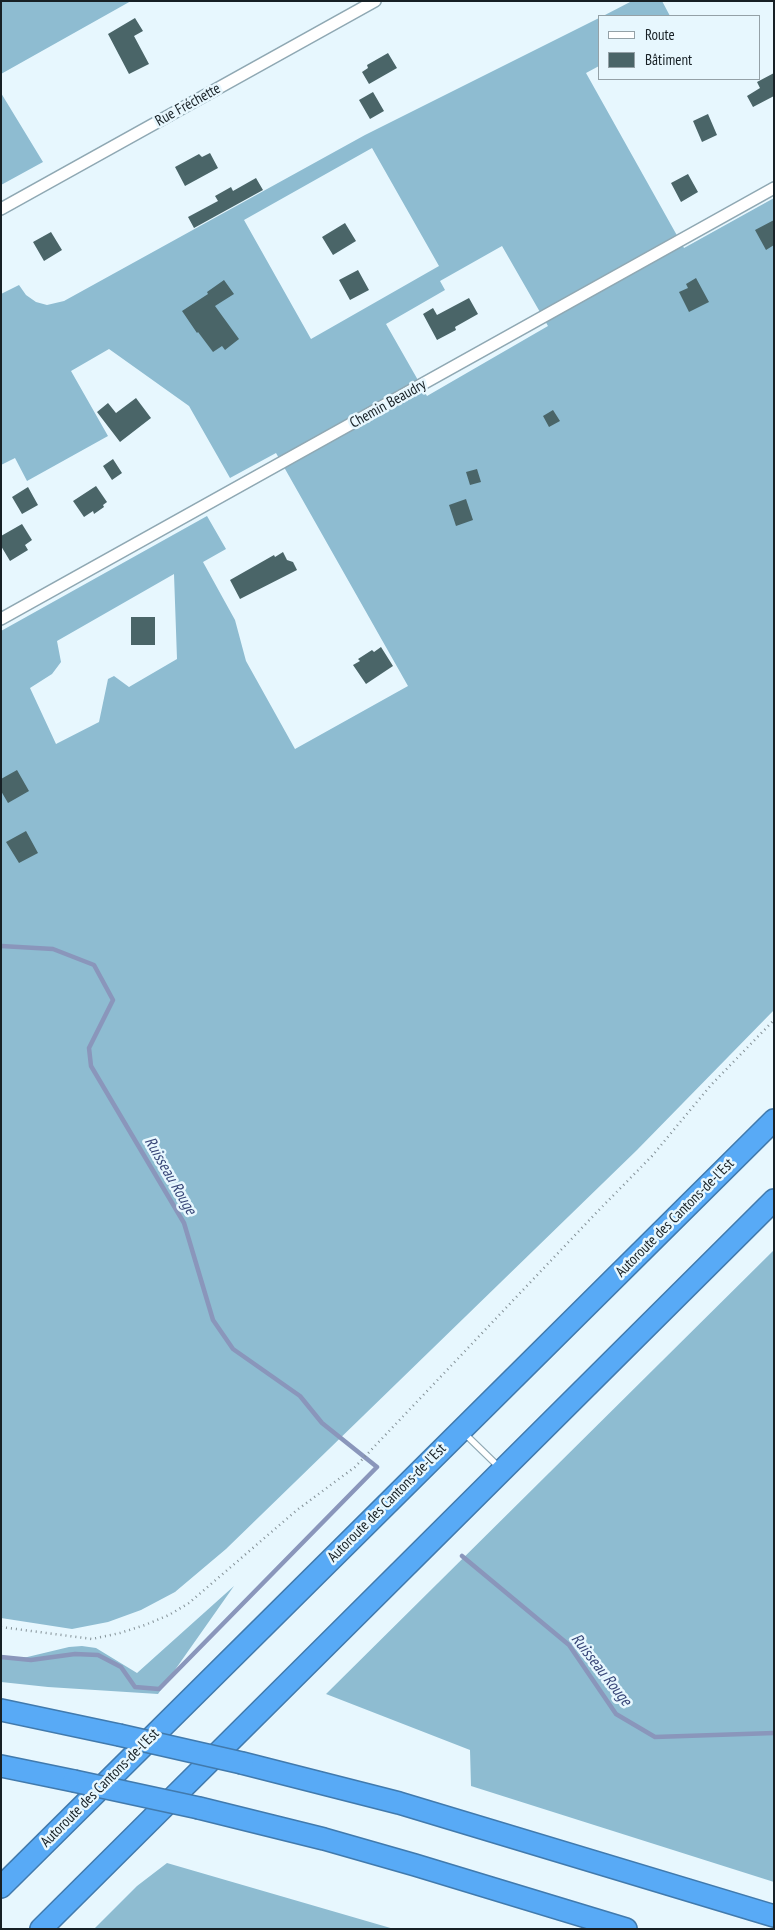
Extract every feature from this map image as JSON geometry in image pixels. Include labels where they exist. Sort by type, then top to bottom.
[{"type":"highway","name":"Autoroute des Cantons-de-l'Est","points":[[1,1886],[774,1120]]},
{"type":"highway","points":[[40,1929],[774,1200]]},
{"type":"highway","points":[[1,1710],[119,1734],[399,1803],[774,1916]]},
{"type":"highway","points":[[1,1766],[199,1808],[281,1828],[406,1862],[626,1929]]},
{"type":"street","name":"Rue Fréchette","points":[[1,209],[375,1]]},
{"type":"street","name":"Chemin Beaudry","points":[[1,619],[774,188]]},
{"type":"lane","points":[[461,1430],[501,1470]]},
{"type":"path","points":[[1,1627],[92,1638],[132,1630],[158,1620],[189,1603],[297,1510],[355,1467],[652,1156],[711,1085],[774,1020]]},
{"type":"shaded area","points":[[1,1],[131,1],[1,74]]},
{"type":"shaded area","points":[[632,1],[662,1],[669,15],[605,15]]},
{"type":"shaded area","points":[[598,18],[598,67],[586,73],[684,248],[774,198],[774,1010],[637,1150],[226,1549],[175,1592],[141,1610],[108,1622],[72,1629],[1,1618],[1,631],[207,516],[226,549],[203,562],[235,620],[246,661],[295,749],[408,686],[276,453],[230,478],[189,406],[109,349],[71,371],[108,436],[27,481],[15,458],[1,465],[1,294],[19,285],[26,295],[36,302],[47,305],[64,301],[365,135]],"holes":[[[372,148],[439,266],[311,339],[244,220]],[[502,246],[548,326],[427,396],[386,324],[445,290],[440,281]],[[174,574],[177,659],[129,687],[114,676],[108,679],[99,722],[56,744],[30,688],[52,674],[61,662],[57,641]]]},
{"type":"shaded area","points":[[1,93],[43,162],[1,185]]},
{"type":"shaded area","points":[[774,1250],[774,1882],[471,1786],[470,1750],[326,1694]]},
{"type":"shaded area","points":[[234,1586],[158,1694],[1,1682],[1,1656],[19,1659],[69,1647],[82,1646],[96,1648],[137,1673]]},
{"type":"shaded area","points":[[167,1863],[394,1929],[94,1929],[137,1886]]},
{"type":"building","points":[[135,18],[143,31],[134,36],[149,64],[129,74],[108,34]]},
{"type":"building","points":[[388,53],[397,68],[369,84],[362,72],[368,68],[367,65]]},
{"type":"building","points":[[774,73],[774,96],[753,107],[747,96],[760,88],[757,82]]},
{"type":"building","points":[[373,92],[384,111],[370,119],[359,100]]},
{"type":"building","points":[[708,114],[717,135],[702,142],[693,121]]},
{"type":"building","points":[[210,153],[218,168],[185,186],[175,167],[199,154],[202,157]]},
{"type":"building","points":[[688,174],[698,192],[681,202],[671,183]]},
{"type":"building","points":[[256,178],[263,190],[194,228],[188,217],[218,201],[215,196],[231,187],[233,191]]},
{"type":"building","points":[[774,220],[774,245],[766,250],[755,230]]},
{"type":"building","points":[[345,223],[356,241],[333,255],[322,237]]},
{"type":"building","points":[[51,232],[62,250],[44,261],[33,242]]},
{"type":"building","points":[[358,270],[369,290],[350,300],[339,280]]},
{"type":"building","points":[[696,278],[709,302],[689,312],[679,292],[688,288],[686,284]]},
{"type":"building","points":[[224,280],[234,294],[215,306],[239,339],[225,350],[222,346],[213,352],[182,311],[208,294],[207,292]]},
{"type":"building","points":[[469,298],[478,314],[455,327],[456,330],[437,340],[423,314],[433,308],[437,315]]},
{"type":"building","points":[[136,398],[151,418],[120,442],[97,412],[108,403],[116,413]]},
{"type":"building","points":[[553,410],[560,421],[549,427],[543,416]]},
{"type":"building","points":[[113,459],[122,473],[112,480],[103,466]]},
{"type":"building","points":[[477,469],[481,482],[470,485],[466,472]]},
{"type":"building","points":[[96,486],[107,502],[103,505],[104,507],[94,514],[93,511],[84,517],[73,501]]},
{"type":"building","points":[[28,487],[38,505],[22,514],[12,497]]},
{"type":"building","points":[[466,499],[473,520],[456,526],[449,505]]},
{"type":"building","points":[[22,524],[32,540],[25,545],[28,550],[10,561],[1,546],[1,536]]},
{"type":"building","points":[[283,552],[287,560],[293,562],[297,570],[240,599],[230,580],[274,555],[275,557]]},
{"type":"building","points":[[131,617],[155,617],[155,645],[131,645]]},
{"type":"building","points":[[381,647],[393,666],[366,684],[353,665],[360,661],[358,659],[372,650],[374,652]]},
{"type":"building","points":[[17,770],[29,791],[8,803],[1,791],[1,779]]},
{"type":"building","points":[[26,831],[38,853],[19,863],[6,842]]},
{"type":"waterway","name":"Ruisseau Rouge","points":[[1,946],[53,949],[94,965],[113,1000],[89,1048],[91,1066],[184,1223],[213,1320],[233,1349],[300,1396],[322,1423],[377,1467],[159,1689],[135,1687],[121,1667],[98,1655],[75,1654],[31,1660],[1,1657]]},
{"type":"waterway","name":"Ruisseau Rouge","points":[[462,1556],[569,1645],[616,1714],[655,1737],[774,1733]]}]
